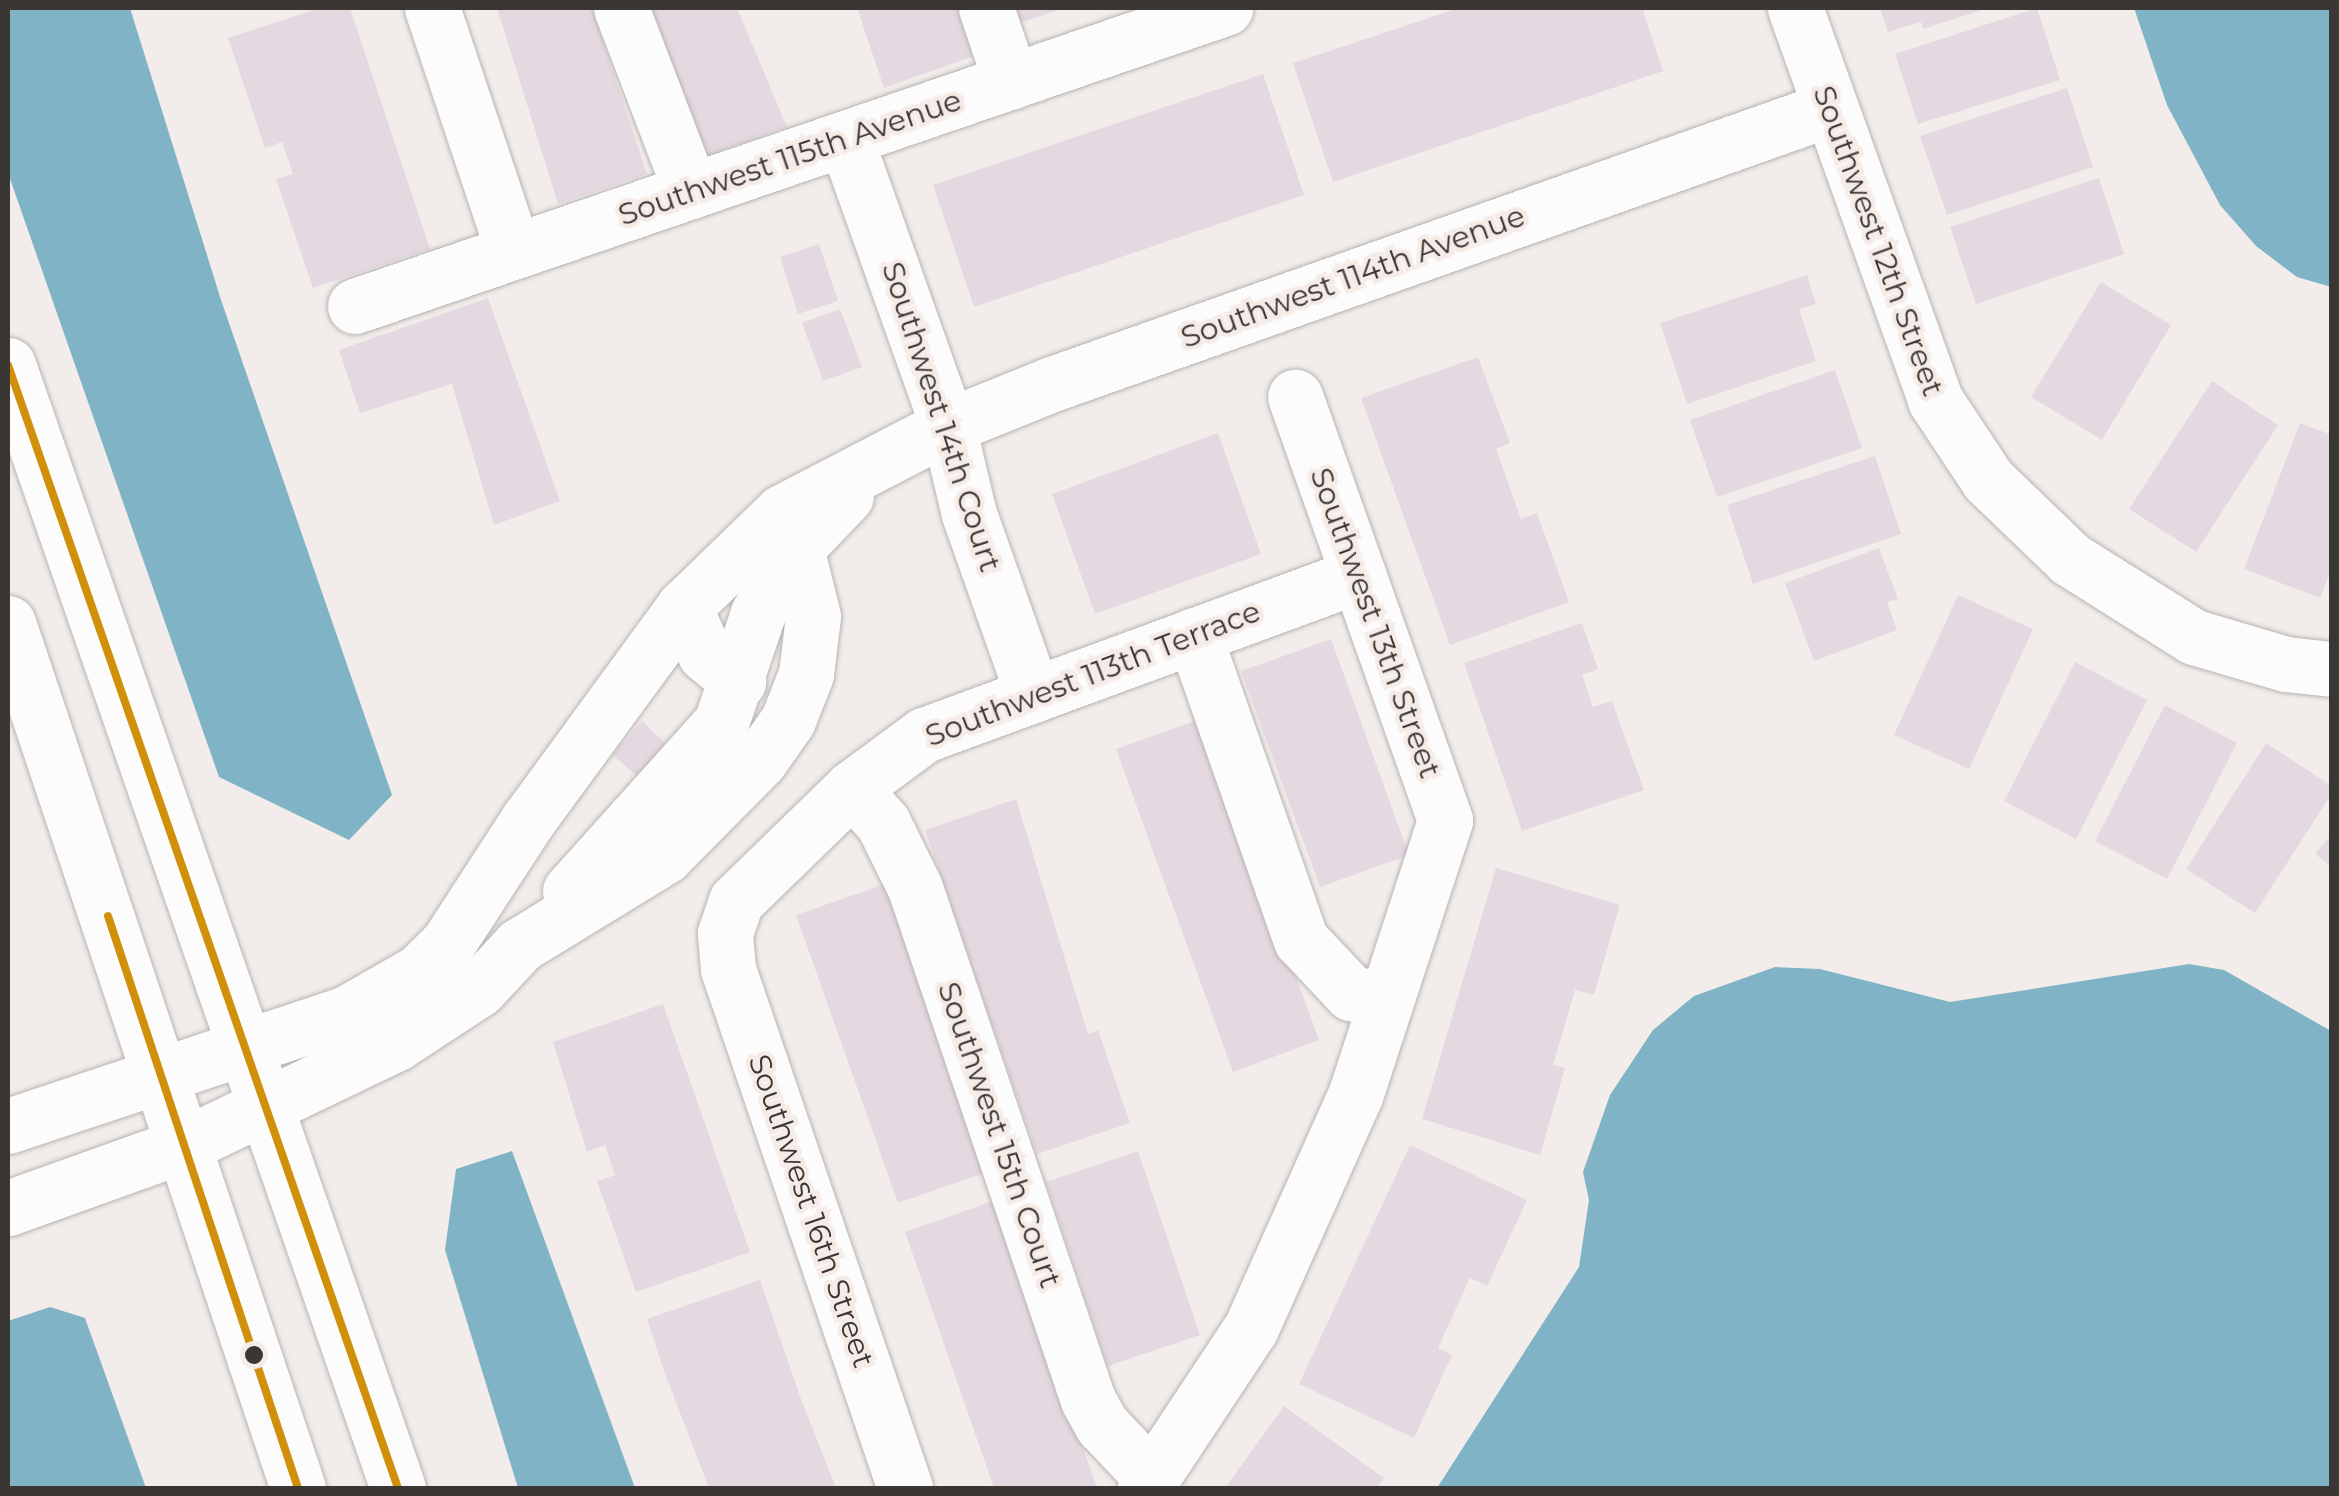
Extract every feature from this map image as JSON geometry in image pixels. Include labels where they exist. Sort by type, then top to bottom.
[{"type":"street","points":[[432,8],[513,250]]},
{"type":"street","points":[[622,8],[691,191]]},
{"type":"street","points":[[986,8],[1011,82]]},
{"type":"street","name":"Southwest 12th Street","points":[[1795,8],[1934,400],[1988,480],[2070,559],[2194,637],[2286,664],[2332,669]]},
{"type":"street","name":"Southwest 115th Avenue","points":[[355,306],[846,140],[1190,13]]},
{"type":"street","name":"Southwest 114th Avenue","points":[[8,1126],[161,1070],[345,1014],[420,971],[448,943],[528,820],[684,607],[782,512],[948,426],[1830,109]]},
{"type":"street","name":"Southwest 14th Court","points":[[846,140],[948,426],[969,514],[1033,695]]},
{"type":"street","points":[[8,365],[398,1488]]},
{"type":"street","name":"Southwest 13th Street","points":[[1148,1483],[1251,1328],[1354,1096],[1445,820],[1294,397]]},
{"type":"street","points":[[8,1208],[184,1145],[426,1027],[479,989],[720,723],[738,681],[758,612],[796,548],[883,457]]},
{"type":"street","points":[[520,944],[664,856],[760,760],[788,720],[806,674],[813,616],[796,548]]},
{"type":"street","name":"Southwest 113th Terrace","points":[[725,932],[736,901],[852,788],[924,736],[1359,574]]},
{"type":"street","points":[[684,607],[705,654],[738,681]]},
{"type":"street","points":[[8,623],[298,1488]]},
{"type":"street","points":[[1194,634],[1301,940],[1351,993],[1385,1000]]},
{"type":"street","name":"Southwest 15th Court","points":[[852,788],[883,823],[916,888],[1088,1400],[1102,1425],[1148,1483]]},
{"type":"street","name":"Southwest 16th Street","points":[[725,932],[728,969],[905,1488]]},
{"type":"water","points":[[8,8],[130,8],[221,300],[392,795],[349,840],[219,777],[8,173]]},
{"type":"water","points":[[2134,8],[2331,8],[2331,287],[2297,277],[2256,246],[2220,205],[2167,105]]},
{"type":"water","points":[[2189,964],[2224,970],[2331,1031],[2329,1488],[1437,1488],[1579,1267],[1589,1200],[1583,1172],[1610,1095],[1653,1030],[1694,996],[1775,967],[1820,969],[1950,1002]]},
{"type":"water","points":[[512,1151],[635,1488],[518,1488],[445,1250],[456,1169]]},
{"type":"water","points":[[50,1307],[85,1318],[146,1488],[8,1488],[8,1321]]},
{"type":"building","points":[[320,8],[350,8],[430,249],[313,288],[276,179],[293,174],[282,142],[265,148],[228,38]]},
{"type":"building","points":[[497,8],[592,8],[647,174],[558,204]]},
{"type":"building","points":[[645,8],[737,8],[787,127],[697,159]]},
{"type":"building","points":[[857,8],[958,8],[974,56],[884,88]]},
{"type":"building","points":[[1008,8],[1064,8],[1014,25]]},
{"type":"building","points":[[1459,8],[1642,8],[1663,71],[1333,182],[1293,63]]},
{"type":"building","points":[[1880,8],[1988,8],[1923,29],[1921,22],[1888,32]]},
{"type":"building","points":[[2037,8],[2060,80],[1918,124],[1895,54]]},
{"type":"building","points":[[1263,74],[1304,195],[974,307],[933,185]]},
{"type":"building","points":[[2067,88],[2093,167],[1947,215],[1920,136]]},
{"type":"building","points":[[2099,178],[2124,254],[1976,304],[1950,227]]},
{"type":"building","points":[[819,244],[838,301],[798,314],[780,257]]},
{"type":"building","points":[[1807,275],[1816,304],[1799,309],[1816,361],[1687,404],[1660,323]]},
{"type":"building","points":[[2101,282],[2171,325],[2102,440],[2031,397]]},
{"type":"building","points":[[488,298],[560,501],[494,525],[452,384],[360,413],[339,350]]},
{"type":"building","points":[[840,309],[862,367],[823,381],[802,323]]},
{"type":"building","points":[[1478,357],[1510,443],[1496,449],[1521,519],[1537,513],[1569,602],[1450,645],[1361,398]]},
{"type":"building","points":[[1835,370],[1862,448],[1717,497],[1690,420]]},
{"type":"building","points":[[2212,381],[2278,425],[2196,552],[2129,509]]},
{"type":"building","points":[[2300,423],[2332,435],[2332,568],[2320,598],[2244,569]]},
{"type":"building","points":[[1218,433],[1261,554],[1095,614],[1052,494]]},
{"type":"building","points":[[1875,456],[1901,534],[1753,584],[1727,505]]},
{"type":"building","points":[[1879,548],[1898,599],[1887,602],[1897,630],[1814,661],[1785,583]]},
{"type":"building","points":[[1958,595],[2033,629],[1969,769],[1894,735]]},
{"type":"building","points":[[1582,623],[1598,669],[1582,675],[1593,707],[1612,701],[1644,790],[1522,831],[1464,663]]},
{"type":"building","points":[[1331,639],[1409,855],[1320,887],[1241,671]]},
{"type":"building","points":[[2075,662],[2147,700],[2076,839],[2004,801]]},
{"type":"building","points":[[2165,705],[2237,743],[2167,879],[2095,841]]},
{"type":"building","points":[[1203,718],[1319,1040],[1233,1072],[1116,749]]},
{"type":"building","points":[[642,721],[677,754],[649,787],[613,755]]},
{"type":"building","points":[[2266,743],[2332,786],[2332,793],[2255,913],[2186,869]]},
{"type":"building","points":[[1016,799],[1088,1034],[1098,1030],[1130,1123],[1037,1154],[925,830]]},
{"type":"building","points":[[2332,834],[2332,867],[2315,854]]},
{"type":"building","points":[[1496,868],[1620,905],[1594,995],[1575,990],[1553,1065],[1565,1068],[1540,1155],[1422,1119]]},
{"type":"building","points":[[888,883],[987,1172],[898,1203],[796,915]]},
{"type":"building","points":[[663,1004],[750,1252],[636,1292],[597,1181],[615,1175],[605,1145],[587,1152],[553,1042]]},
{"type":"building","points":[[1410,1145],[1527,1200],[1487,1286],[1470,1278],[1438,1348],[1452,1355],[1414,1438],[1299,1384]]},
{"type":"building","points":[[1138,1151],[1200,1335],[1108,1366],[1046,1182]]},
{"type":"building","points":[[996,1200],[1097,1488],[994,1488],[905,1232]]},
{"type":"building","points":[[760,1280],[836,1488],[709,1488],[664,1371],[647,1319]]},
{"type":"building","points":[[1284,1406],[1384,1478],[1377,1488],[1225,1488]]},
{"type":"transit line","points":[[8,365],[398,1488]]},
{"type":"transit line","points":[[108,916],[298,1488]]}]
